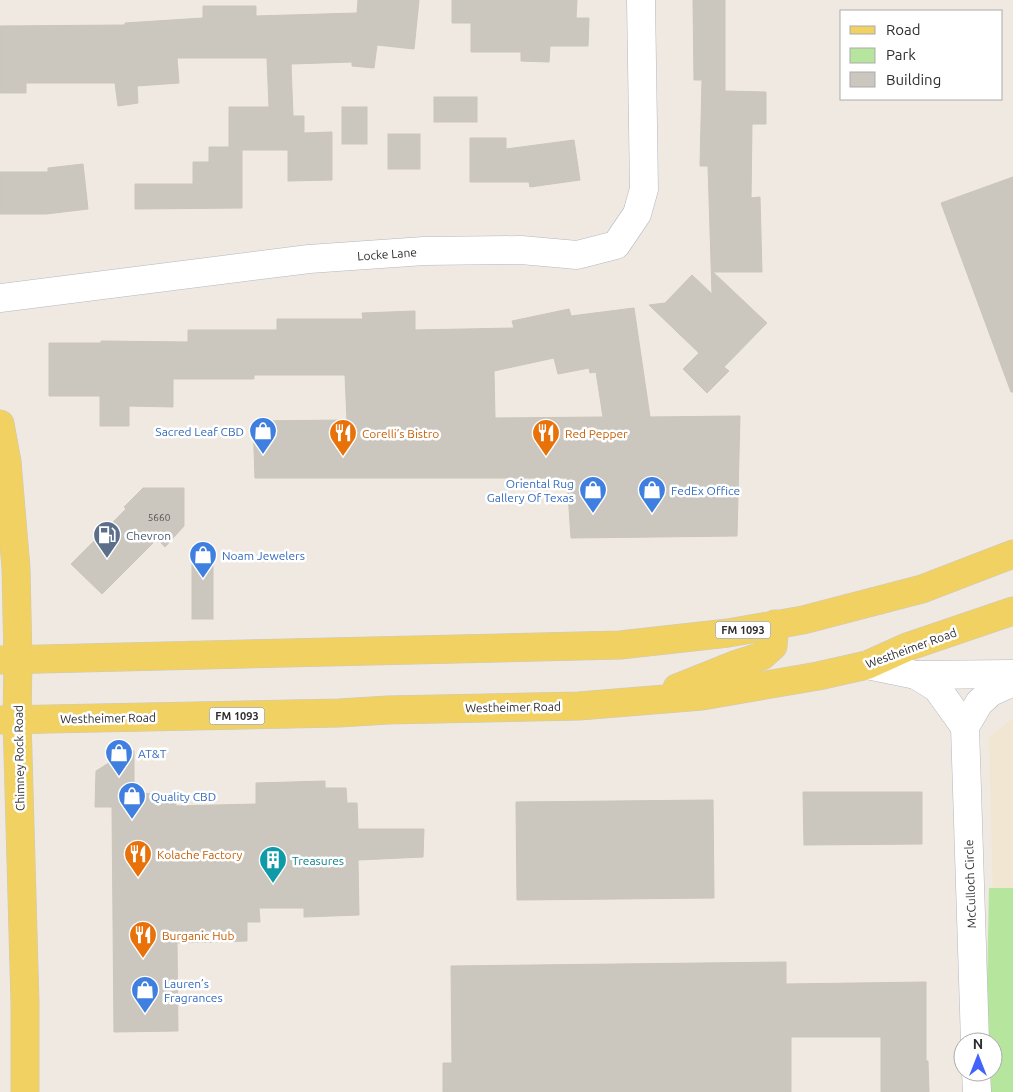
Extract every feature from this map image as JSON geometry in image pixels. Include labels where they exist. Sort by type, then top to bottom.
[{"type":"main road","name":"Chimney Rock Road","points":[[0,424],[16,568],[9,660],[9,720],[25,1003],[25,1092]]},
{"type":"main road","name":"FM 1093","points":[[9,660],[620,645],[728,632],[803,620],[922,588],[1013,554]]},
{"type":"main road","name":"Westheimer Road","points":[[9,720],[339,714],[388,710],[579,706],[702,696],[818,676],[867,665],[908,648],[1013,611]]},
{"type":"main road","points":[[648,700],[737,664],[762,656],[773,646],[775,624]]},
{"type":"street","name":"Locke Lane","points":[[0,298],[308,259],[424,251],[521,250],[577,255],[616,245],[637,214],[644,190],[641,0]]},
{"type":"street","points":[[867,665],[916,675],[1013,674]]},
{"type":"street","points":[[916,675],[937,688],[965,727],[979,703],[991,692],[1013,682]]},
{"type":"street","name":"McCulloch Circle","points":[[965,727],[975,1032]]},
{"type":"shaded area","points":[[1013,719],[1013,1092],[998,1092],[998,1082],[1003,1082],[1003,1032],[996,1032],[989,737]]},
{"type":"green space","points":[[989,888],[1013,888],[1013,1092],[985,1092],[986,1082],[1003,1082],[1003,1032],[986,1032]]},
{"type":"building","points":[[358,0],[419,0],[414,49],[377,45],[374,68],[352,66],[352,62],[291,64],[293,116],[304,116],[304,133],[332,132],[332,180],[288,181],[288,150],[242,150],[242,208],[135,209],[135,184],[193,184],[193,162],[209,162],[209,147],[229,147],[229,107],[269,107],[267,58],[177,58],[179,83],[137,86],[138,103],[118,106],[115,83],[26,83],[26,93],[0,93],[0,26],[125,25],[125,23],[203,18],[203,6],[256,6],[256,16],[357,13]]},
{"type":"building","points":[[452,0],[577,0],[576,18],[589,18],[588,46],[550,46],[549,62],[521,61],[521,52],[471,52],[471,23],[452,23]]},
{"type":"building","points":[[693,0],[725,0],[725,91],[766,92],[766,124],[752,124],[751,198],[760,197],[762,272],[713,272],[767,323],[724,367],[729,371],[707,393],[683,369],[699,353],[649,305],[665,303],[692,275],[712,294],[708,166],[700,166],[702,80],[694,80]]},
{"type":"building","points":[[434,97],[477,97],[477,122],[434,122]]},
{"type":"building","points":[[342,107],[367,107],[367,144],[342,144]]},
{"type":"building","points":[[388,134],[420,134],[420,169],[388,169]]},
{"type":"building","points":[[470,138],[506,138],[506,149],[574,140],[580,180],[530,187],[529,182],[470,182]]},
{"type":"building","points":[[83,164],[88,209],[46,214],[0,214],[0,172],[48,172],[48,168]]},
{"type":"building","points":[[1013,177],[1013,392],[1011,392],[941,203]]},
{"type":"building","points":[[634,308],[650,417],[740,416],[737,536],[571,538],[567,478],[255,478],[253,421],[347,420],[345,375],[254,375],[254,379],[173,379],[173,407],[129,406],[129,426],[100,426],[100,396],[49,396],[49,343],[101,343],[101,341],[188,342],[188,330],[277,330],[277,319],[363,319],[362,313],[415,311],[415,330],[514,328],[512,321],[569,309],[571,316]],"holes":[[[554,358],[558,374],[589,368],[590,373],[596,372],[603,417],[495,418],[494,371]]]},
{"type":"building","points":[[143,488],[184,488],[184,526],[165,547],[157,539],[102,594],[71,564],[126,509],[124,507]]},
{"type":"building","points":[[192,555],[213,555],[213,619],[192,619]]},
{"type":"building","points":[[111,751],[134,751],[134,794],[176,793],[176,806],[256,804],[256,783],[325,781],[325,788],[346,788],[347,803],[357,803],[358,829],[424,829],[423,857],[358,860],[359,915],[304,917],[304,908],[259,908],[260,922],[247,922],[247,941],[177,943],[178,1031],[114,1032],[112,807],[95,807],[96,771],[112,761]]},
{"type":"building","points":[[803,792],[922,792],[922,844],[804,845]]},
{"type":"building","points":[[713,800],[714,898],[517,900],[516,802]]},
{"type":"building","points":[[786,962],[786,984],[926,982],[926,1061],[928,1061],[929,1092],[881,1092],[881,1037],[791,1037],[791,1092],[443,1092],[443,1063],[452,1063],[451,966]]},
{"type":"place","name":"Sacred Leaf CBD","points":[[263,455]]},
{"type":"place","name":"Corelli’s Bistro","points":[[343,457]]},
{"type":"place","name":"Red Pepper","points":[[546,457]]},
{"type":"place","name":"Oriental Rug Gallery Of Texas","points":[[593,514]]},
{"type":"place","name":"FedEx Office","points":[[652,514]]},
{"type":"place","name":"Chevron","points":[[107,559]]},
{"type":"place","name":"Noam Jewelers","points":[[203,579]]},
{"type":"place","name":"AT&T","points":[[119,777]]},
{"type":"place","name":"Quality CBD","points":[[132,820]]},
{"type":"place","name":"Kolache Factory","points":[[138,878]]},
{"type":"place","name":"Treasures","points":[[273,884]]},
{"type":"place","name":"Burganic Hub","points":[[143,959]]},
{"type":"place","name":"Lauren’s Fragrances","points":[[145,1014]]}]
